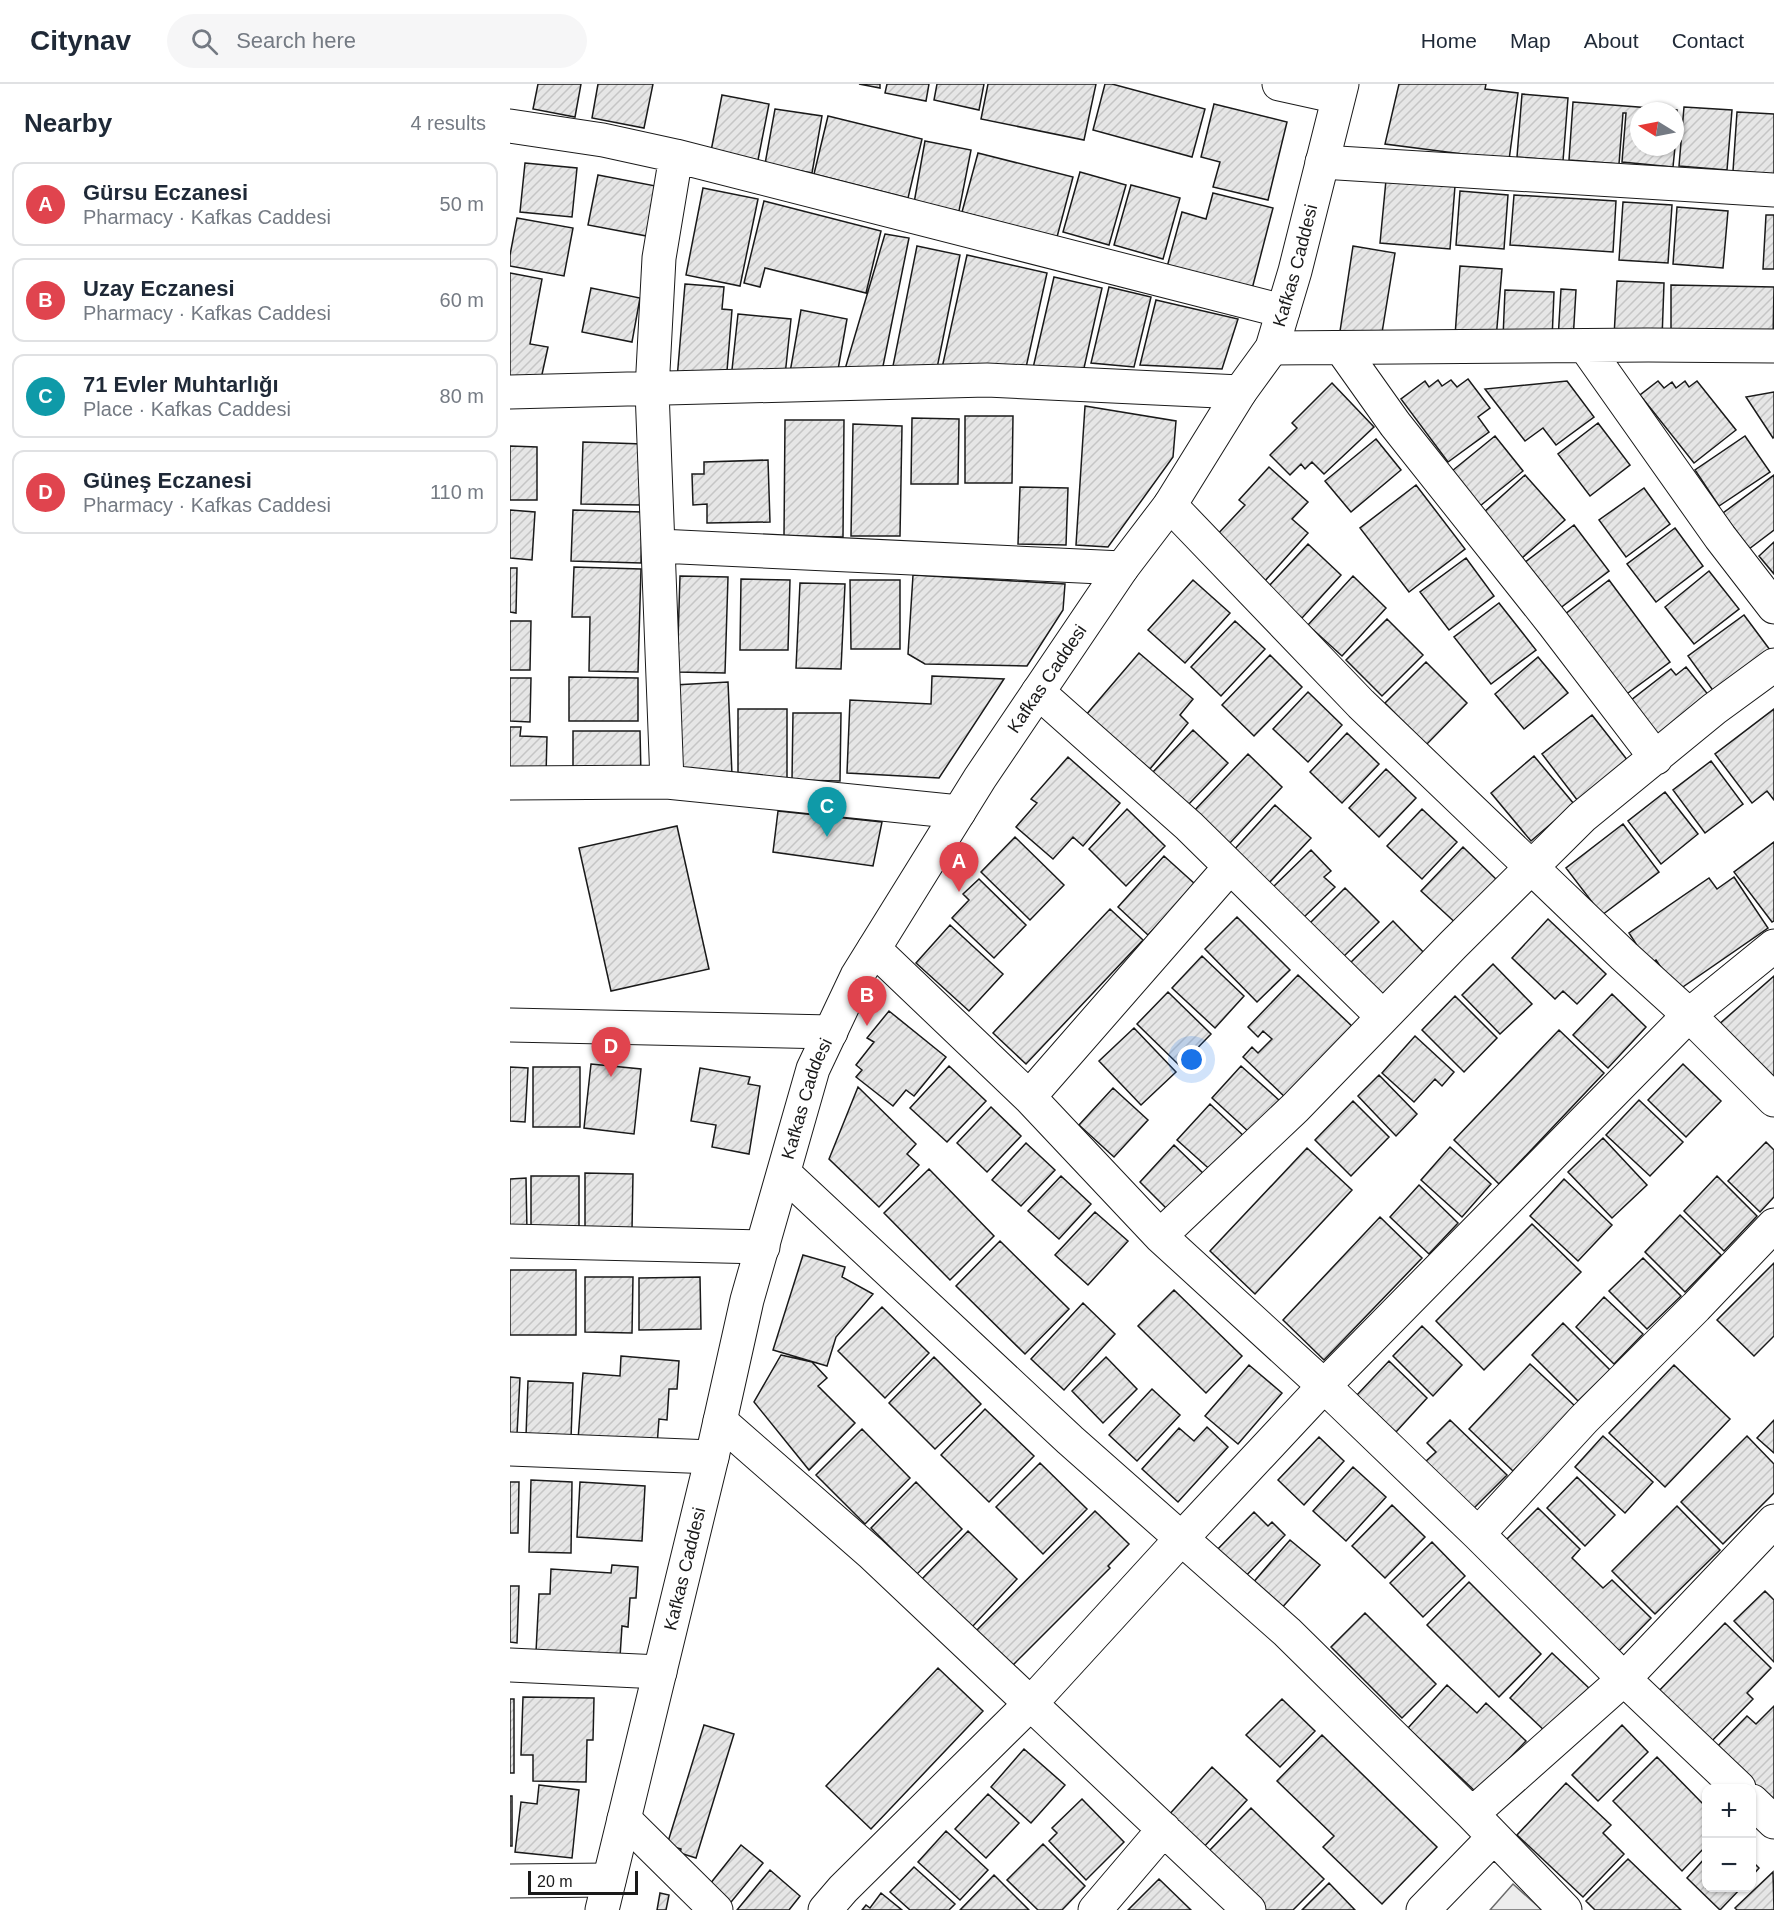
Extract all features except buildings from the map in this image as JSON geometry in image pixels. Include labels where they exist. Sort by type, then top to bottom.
[{"type":"street","points":[[1279,84],[1340,91]]},
{"type":"street","name":"Kafkas Caddesi","points":[[606,1895],[712,1457],[747,1300],[813,1069],[857,976],[959,812],[1122,568],[1170,505],[1240,392],[1272,348],[1295,271],[1340,91]]},
{"type":"street","points":[[510,126],[603,140],[676,156],[1283,310]]},
{"type":"street","points":[[667,782],[652,390],[659,258],[676,156]]},
{"type":"street","points":[[1322,162],[1774,190]]},
{"type":"street","points":[[1585,346],[1720,537],[1774,607]]},
{"type":"street","points":[[1272,348],[1774,346]]},
{"type":"street","points":[[1341,348],[1395,424],[1553,623],[1656,758]]},
{"type":"street","points":[[510,392],[987,380],[1240,392]]},
{"type":"street","points":[[1170,505],[1361,704],[1624,956],[1689,1014],[1774,1100]]},
{"type":"street","points":[[659,546],[1122,568]]},
{"type":"street","points":[[1160,1236],[1295,1108],[1530,867],[1582,817],[1714,709],[1774,665]]},
{"type":"street","points":[[1038,692],[1189,826],[1383,1017]]},
{"type":"street","points":[[510,783],[667,782],[959,812]]},
{"type":"street","points":[[1029,1097],[1230,867]]},
{"type":"street","points":[[825,1910],[843,1889],[1031,1703],[1324,1386],[1689,1014],[1774,946]]},
{"type":"street","points":[[874,949],[1029,1097],[1160,1236],[1324,1386],[1734,1784]]},
{"type":"street","points":[[510,1025],[831,1032]]},
{"type":"street","points":[[784,1173],[1070,1440],[1287,1632],[1565,1910]]},
{"type":"street","points":[[1478,1534],[1584,1419],[1774,1225]]},
{"type":"street","points":[[510,1241],[762,1247]]},
{"type":"street","points":[[720,1420],[872,1553],[1250,1910]]},
{"type":"street","points":[[510,1449],[712,1457]]},
{"type":"street","points":[[1423,1910],[1483,1826],[1774,1521]]},
{"type":"street","points":[[510,1665],[660,1672]]},
{"type":"street","points":[[624,1819],[716,1910]]},
{"type":"street","points":[[1095,1910],[1164,1829]]},
{"type":"street","points":[[510,1881],[606,1895]]},
{"type":"shaded area","points":[[1513,1884],[1542,1910],[1490,1910]]},
{"type":"place","name":"71 Evler Muhtarlığı","points":[[827,837]]},
{"type":"place","name":"Gürsu Eczanesi","points":[[959,892]]},
{"type":"place","name":"Uzay Eczanesi","points":[[867,1026]]},
{"type":"place","name":"Güneş Eczanesi","points":[[611,1077]]}]
